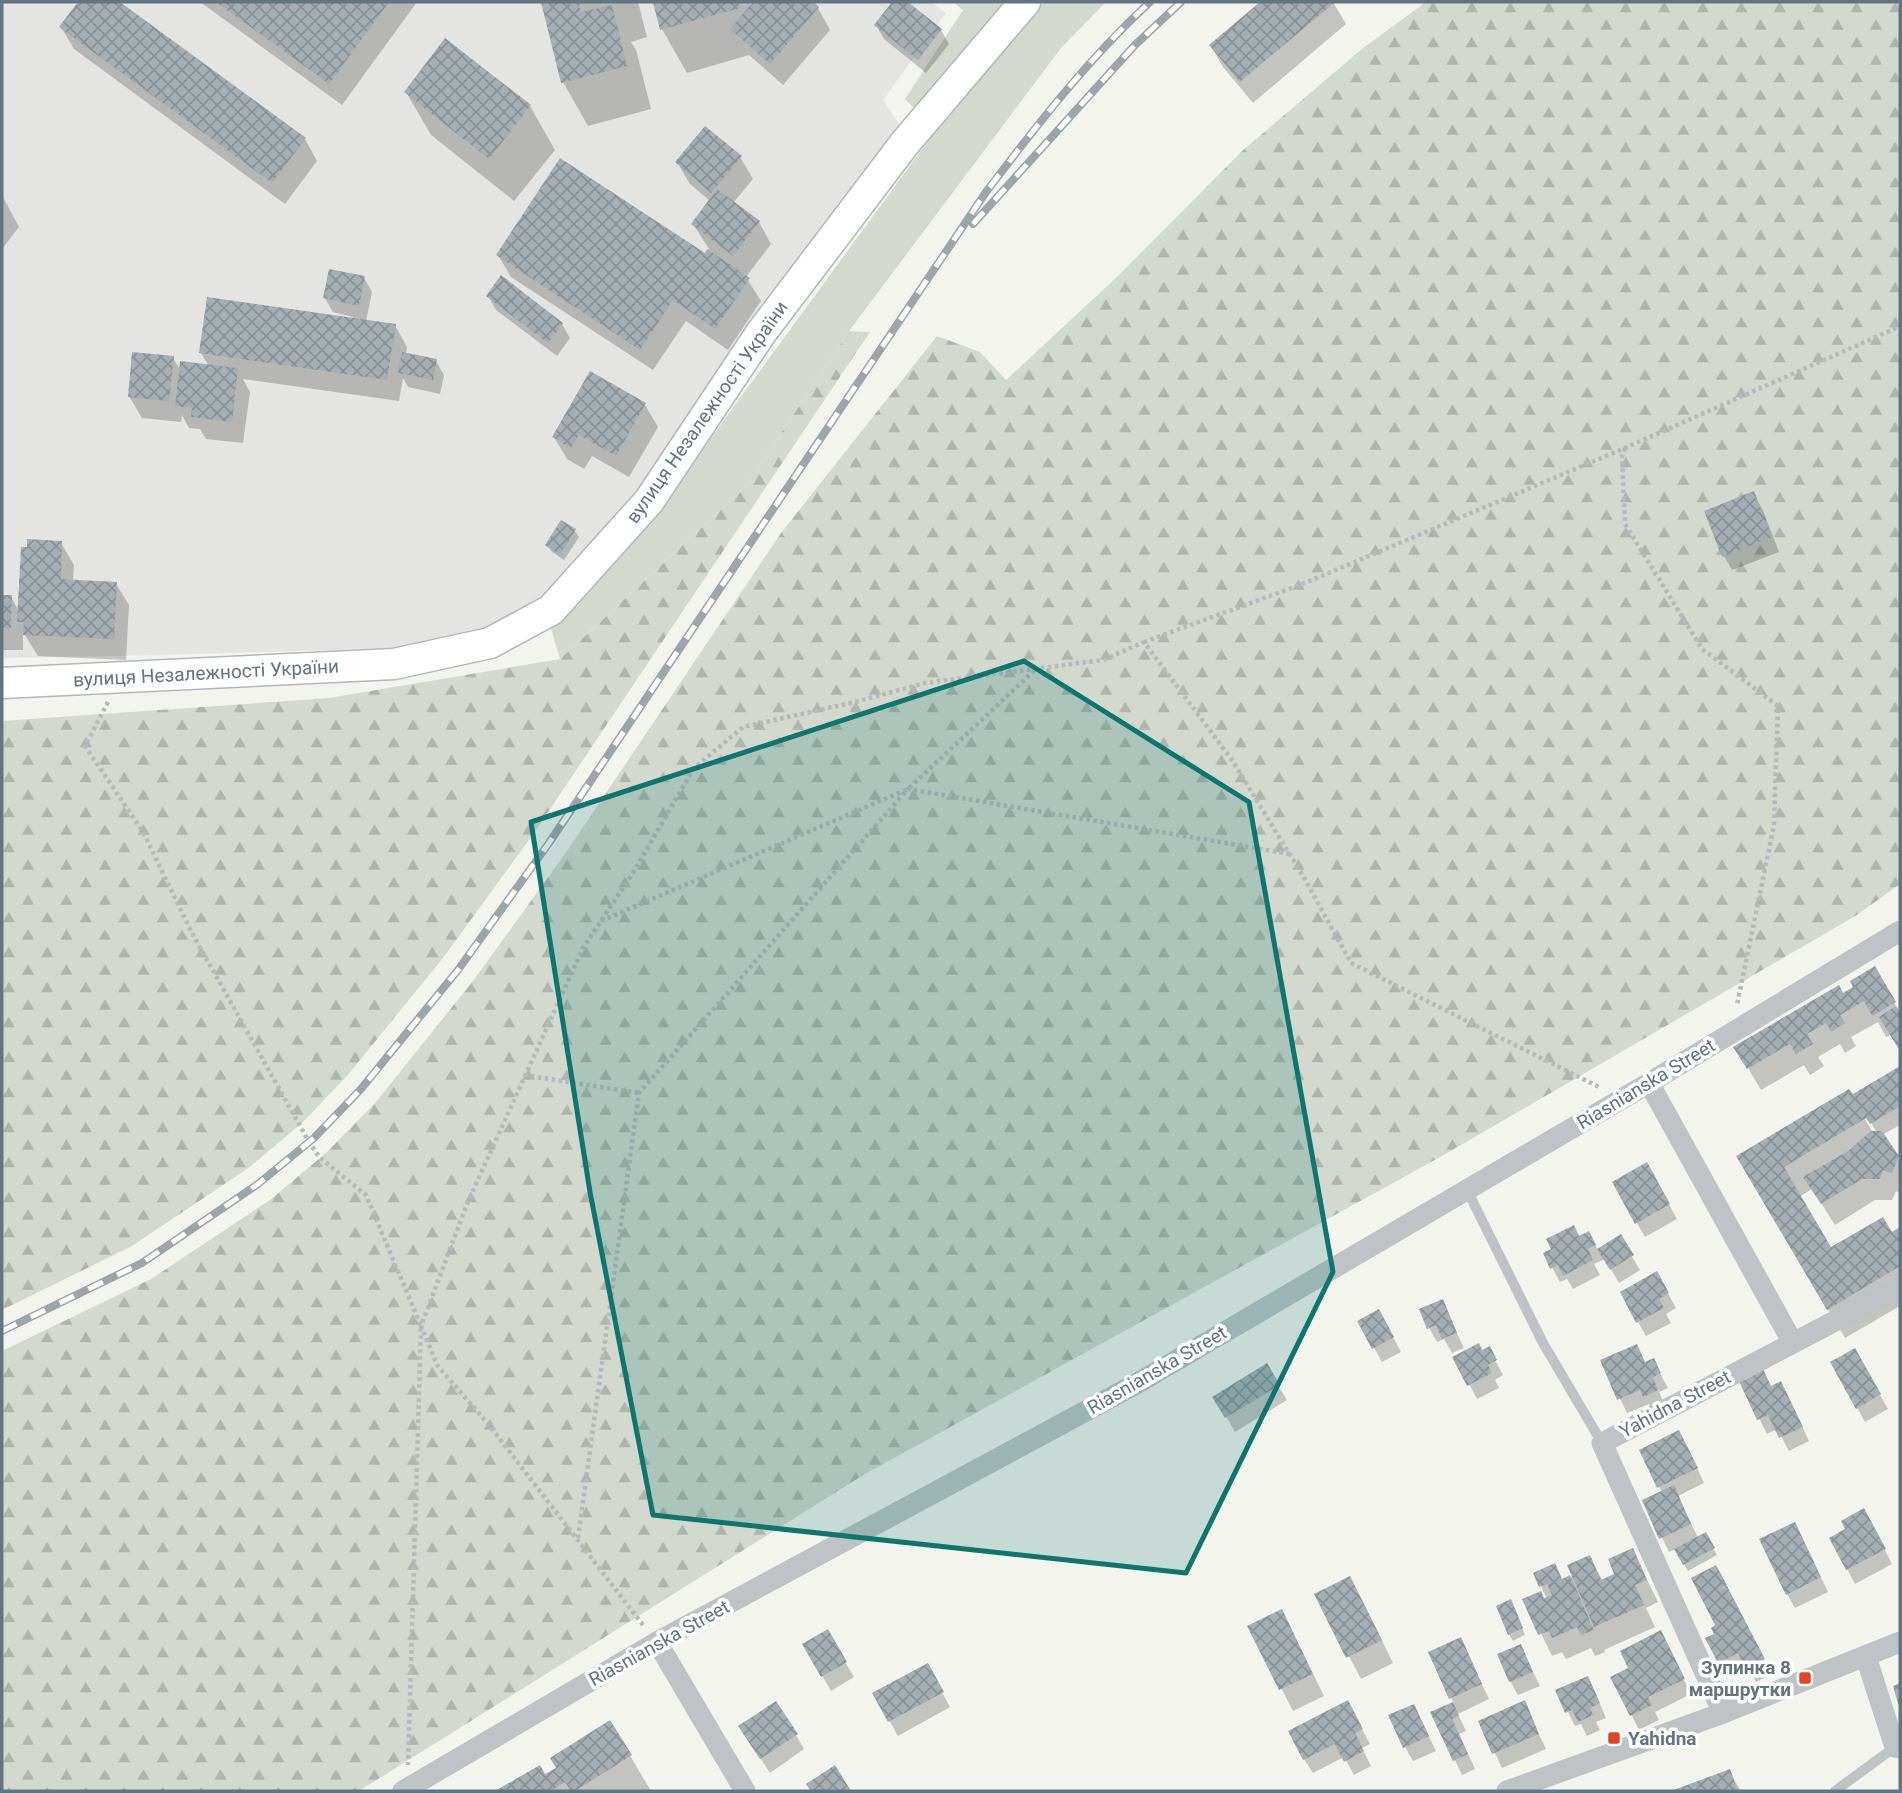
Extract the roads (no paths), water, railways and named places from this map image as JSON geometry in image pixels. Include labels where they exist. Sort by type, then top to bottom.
[{"type":"main road","name":"вулиця Незалежності України","points":[[2,683],[394,664],[490,643],[551,610],[649,501],[777,312],[905,143],[1025,2]]},
{"type":"street","name":"Riasnianska Street","points":[[405,1790],[657,1642],[1136,1384],[1649,1083],[1900,931]]},
{"type":"street","points":[[1649,1083],[1793,1343]]},
{"type":"street","name":"Yahidna Street","points":[[1723,1713],[1602,1443],[1900,1287]]},
{"type":"street","points":[[657,1642],[745,1791]]},
{"type":"street","points":[[1507,1791],[1723,1713],[1900,1642]]},
{"type":"street","points":[[1866,1657],[1897,1748]]},
{"type":"lane","points":[[1467,1189],[1543,1343],[1602,1443]]},
{"type":"lane","points":[[1835,1791],[1897,1748]]},
{"type":"railway","points":[[2,1331],[142,1263],[258,1184],[314,1138],[361,1089],[458,970],[549,843],[986,192],[1084,70],[1150,2]]},
{"type":"railway","points":[[973,224],[1135,45],[1181,2]]},
{"type":"place","name":"Зупинка 8 маршрутки","points":[[1805,1678]]},
{"type":"place","name":"Yahidna","points":[[1614,1738]]}]
